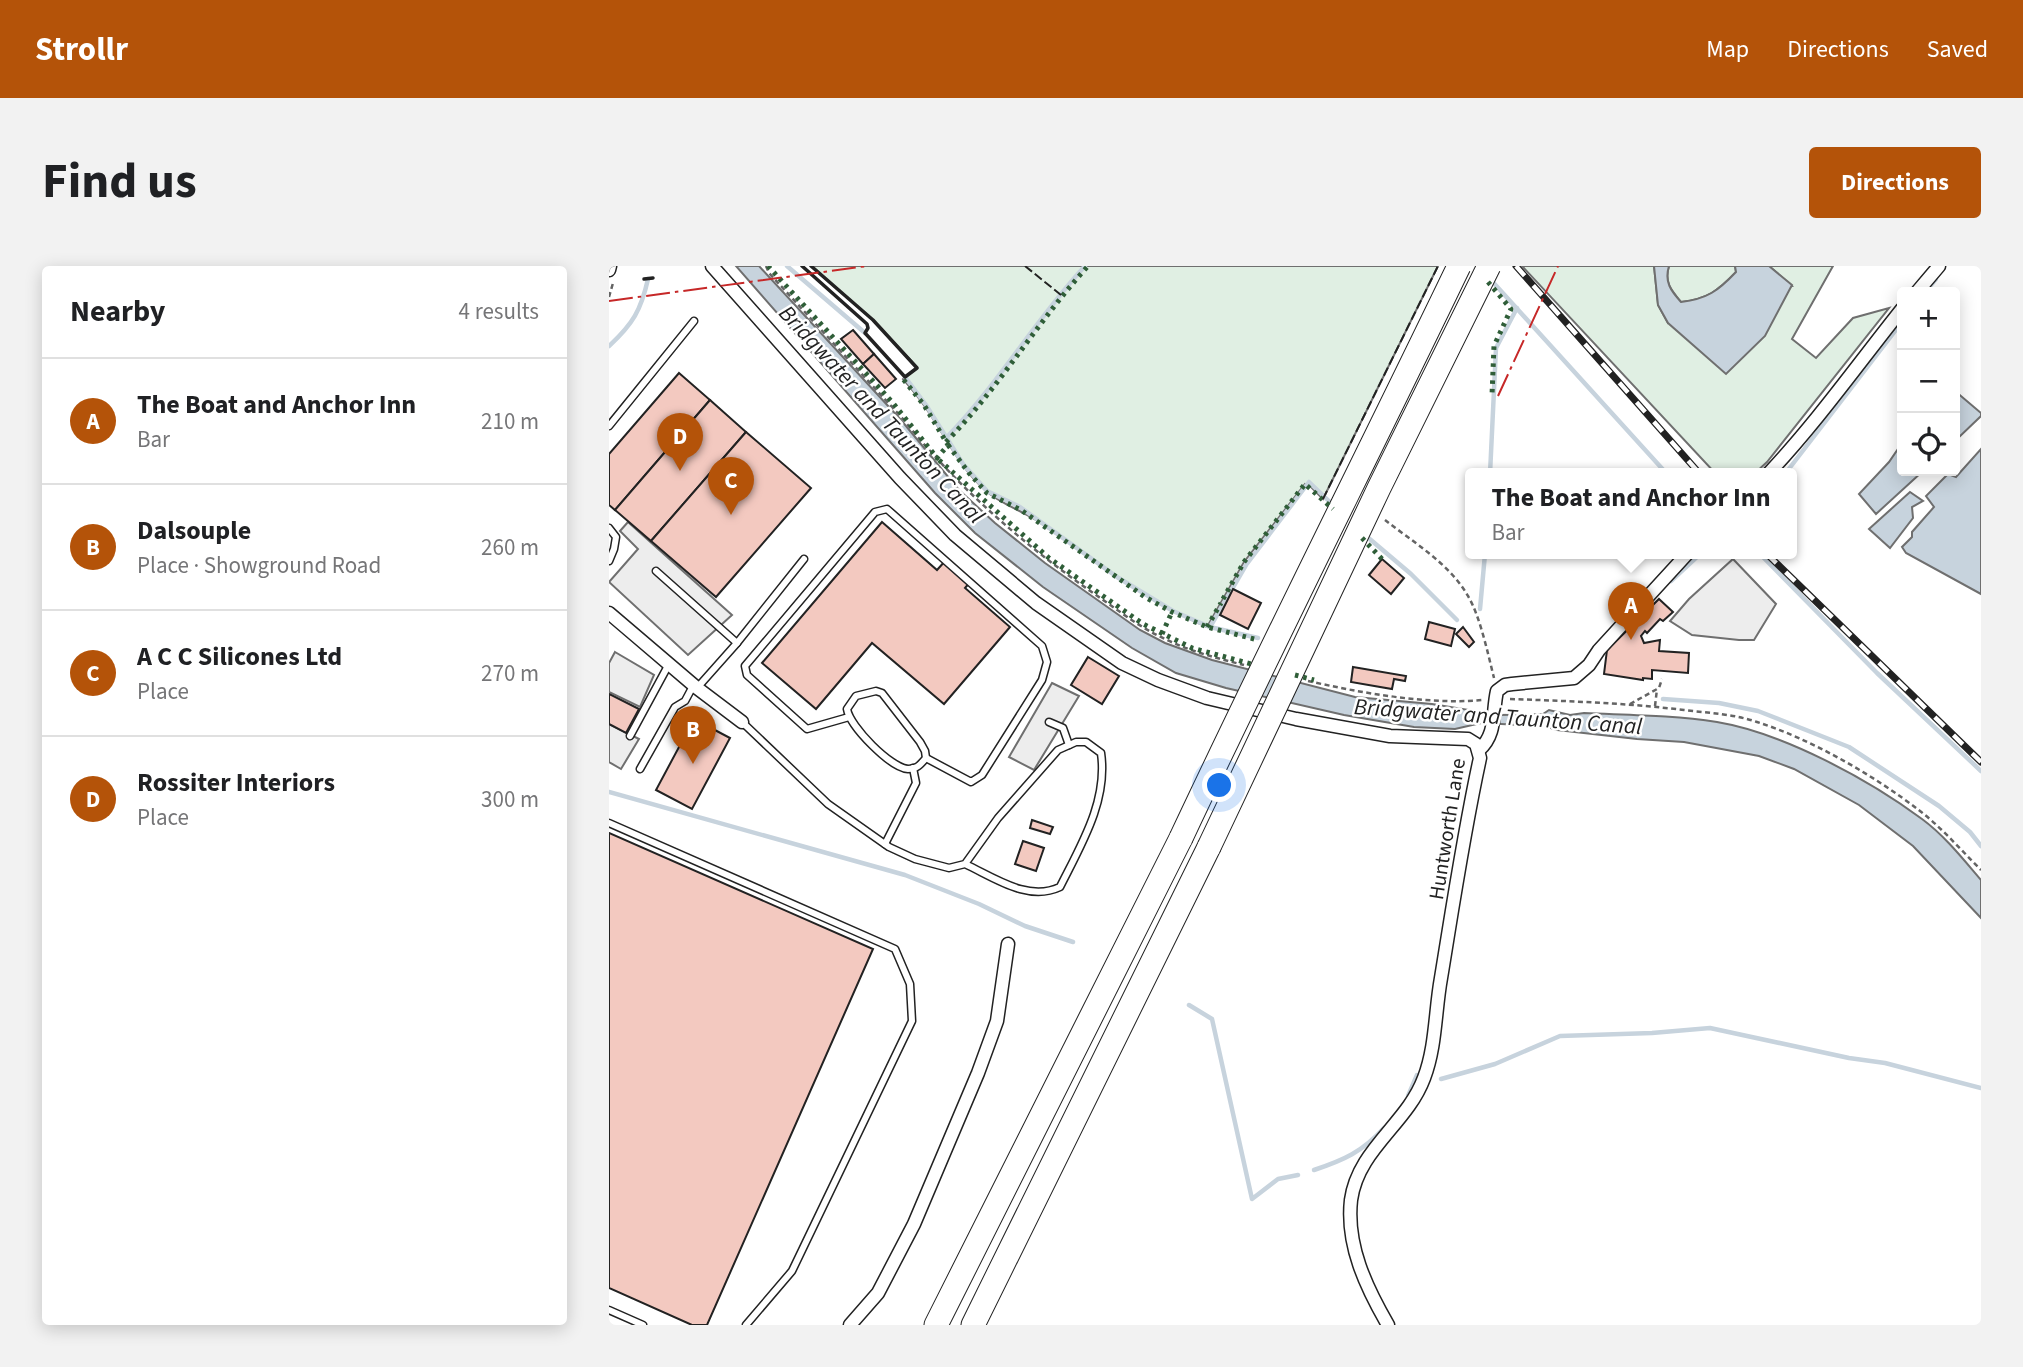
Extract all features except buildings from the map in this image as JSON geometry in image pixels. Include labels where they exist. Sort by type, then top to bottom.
[{"type":"highway","points":[[936,1325],[1181,838],[1268,653],[1459,266]]},
{"type":"highway","points":[[973,1325],[1209,847],[1378,488],[1489,266]]},
{"type":"street","name":"Huntworth Lane","points":[[712,266],[901,478],[955,534],[1036,603],[1122,663],[1207,698],[1296,719],[1390,736],[1473,740],[1480,758],[1424,1078],[1406,1112],[1381,1139],[1358,1171],[1351,1200],[1352,1239],[1366,1286],[1388,1325]]},
{"type":"street","points":[[1921,287],[1939,266]]},
{"type":"street","points":[[1774,468],[1832,401],[1897,316]]},
{"type":"street","points":[[1479,750],[1488,742],[1492,733],[1497,695],[1504,685],[1574,678],[1589,665],[1599,650],[1682,559]]},
{"type":"street","points":[[609,613],[695,687],[742,722]]},
{"type":"street","points":[[851,1325],[878,1293],[914,1224],[978,1073],[997,1021],[1008,944]]},
{"type":"lane","points":[[609,426],[694,321]]},
{"type":"lane","points":[[849,718],[807,729],[747,674],[745,666],[875,512],[887,509],[1042,646],[1047,662],[1042,680],[982,775],[971,782],[926,758]]},
{"type":"lane","points":[[609,528],[616,537],[609,561]]},
{"type":"lane","points":[[640,769],[675,707],[685,701],[737,643],[804,559]]},
{"type":"lane","points":[[656,571],[737,643]]},
{"type":"lane","points":[[630,736],[669,664]]},
{"type":"lane","points":[[876,691],[882,693],[920,742],[926,758],[919,767],[899,767],[859,733],[849,718],[847,709],[856,696],[876,691]]},
{"type":"lane","points":[[742,722],[828,804],[885,844],[915,859],[949,868],[965,864],[1021,890],[1037,893],[1060,887],[1093,820],[1102,782],[1101,753],[1086,742],[1058,750],[997,818],[965,864]]},
{"type":"lane","points":[[1049,722],[1063,728],[1069,745]]},
{"type":"lane","points":[[885,844],[916,783],[913,768]]},
{"type":"lane","points":[[609,823],[895,949],[910,984],[912,1021],[792,1270],[746,1325]]},
{"type":"lane","points":[[609,1310],[643,1325]]},
{"type":"path","points":[[765,266],[922,443],[991,513],[1047,560],[1161,637],[1191,650],[1251,667]]},
{"type":"path","points":[[1385,520],[1440,564],[1469,597],[1497,695]]},
{"type":"path","points":[[1304,679],[1343,689],[1446,701],[1497,695],[1654,706],[1744,719],[1793,735],[1860,771],[1920,811],[1981,870]]},
{"type":"path","points":[[1654,706],[1657,689],[1662,680]]},
{"type":"path","points":[[1630,704],[1657,689]]},
{"type":"green space","points":[[811,266],[1438,266],[1323,499],[1305,484],[1244,562],[1207,627],[1140,592],[1036,520],[991,495],[975,481],[931,415],[903,379],[917,367],[873,320]]},
{"type":"green space","points":[[1522,266],[1654,266],[1658,305],[1668,323],[1792,286],[1769,266],[1833,266],[1792,339],[1816,358],[1853,318],[1889,308],[1760,468],[1710,468]]},
{"type":"green space","points":[[1669,266],[1735,266],[1736,272],[1711,293],[1681,302],[1669,286]]},
{"type":"shaded area","points":[[628,522],[732,615],[688,655],[609,582],[638,549],[620,531]]},
{"type":"shaded area","points":[[1733,559],[1776,604],[1754,640],[1692,635],[1670,621],[1689,599]]},
{"type":"shaded area","points":[[615,652],[654,675],[640,707],[609,692],[609,663]]},
{"type":"shaded area","points":[[1052,683],[1079,696],[1034,770],[1009,757]]},
{"type":"shaded area","points":[[609,724],[639,739],[621,769],[609,762]]},
{"type":"water","name":"Bridgwater and Taunton Canal","points":[[736,266],[759,266],[901,420],[959,490],[995,523],[1045,563],[1140,630],[1165,643],[1212,660],[1355,697],[1432,704],[1499,715],[1543,714],[1549,710],[1570,715],[1584,713],[1684,718],[1717,722],[1769,736],[1851,774],[1930,826],[1981,880],[1981,918],[1913,846],[1859,805],[1794,769],[1759,756],[1684,742],[1557,730],[1544,726],[1481,723],[1455,729],[1414,727],[1344,715],[1226,688],[1176,673],[1132,648],[1043,587],[975,533],[935,493]]},
{"type":"water","points":[[1654,266],[1669,266],[1669,286],[1681,302],[1698,299],[1718,289],[1736,272],[1735,266],[1769,266],[1792,285],[1765,336],[1726,374],[1668,323],[1658,305]]},
{"type":"water","points":[[1960,395],[1981,413],[1960,436]]},
{"type":"water","points":[[1981,449],[1981,594],[1906,553],[1902,547],[1934,507],[1926,496],[1946,476],[1956,477],[1960,476],[1960,473]]},
{"type":"water","points":[[1897,450],[1897,476],[1918,476],[1876,514],[1859,494]]},
{"type":"water","points":[[1910,492],[1923,501],[1912,507],[1913,518],[1890,548],[1869,529]]},
{"type":"waterway","points":[[787,266],[865,333]]},
{"type":"waterway","points":[[946,438],[983,396],[1049,308],[1085,266]]},
{"type":"waterway","points":[[609,346],[635,316],[648,279]]},
{"type":"waterway","points":[[1929,287],[1936,279]]},
{"type":"waterway","points":[[1491,280],[1662,468]]},
{"type":"waterway","points":[[1490,468],[1496,348],[1517,308]]},
{"type":"waterway","points":[[1790,468],[1897,328]]},
{"type":"waterway","name":"Bridgwater and Taunton Canal","points":[[905,377],[963,464],[987,491],[1020,507],[1117,577],[1173,611],[1210,627],[1258,638]]},
{"type":"waterway","points":[[1210,627],[1246,565],[1309,482],[1333,505]]},
{"type":"waterway","points":[[1365,535],[1411,574],[1457,620]]},
{"type":"waterway","points":[[1480,609],[1485,559]]},
{"type":"waterway","points":[[1671,581],[1695,559]]},
{"type":"waterway","points":[[1765,559],[1877,673],[1981,771]]},
{"type":"waterway","points":[[1663,699],[1719,703],[1758,711],[1849,747],[1939,806],[1970,832],[1981,846]]},
{"type":"waterway","points":[[609,792],[905,875],[979,904],[1025,926],[1073,942]]},
{"type":"waterway","points":[[1189,1005],[1212,1019],[1252,1199],[1278,1179],[1298,1175]]},
{"type":"waterway","points":[[1441,1079],[1495,1064],[1560,1036],[1710,1028],[1849,1058],[1885,1063],[1981,1088]]},
{"type":"waterway","points":[[1408,1096],[1417,1075]]},
{"type":"waterway","points":[[1314,1170],[1352,1154],[1384,1128]]},
{"type":"railway","points":[[1516,266],[1695,468]]},
{"type":"railway","points":[[1772,559],[1981,762]]},
{"type":"hedge","points":[[768,266],[893,403],[937,458],[948,445],[924,405],[903,379],[905,377]]},
{"type":"hedge","points":[[946,442],[983,400],[1088,266]]},
{"type":"hedge","points":[[1488,282],[1511,309],[1494,346],[1492,395]]},
{"type":"hedge","points":[[948,445],[987,493],[1021,510],[1145,597],[1207,627],[1258,640]]},
{"type":"hedge","points":[[939,460],[1049,558],[1143,624],[1192,648],[1255,665]]},
{"type":"hedge","points":[[1223,599],[1244,562],[1305,484],[1333,509]]},
{"type":"hedge","points":[[1362,538],[1382,559]]},
{"type":"hedge","points":[[1207,627],[1221,603]]},
{"type":"hedge","points":[[1162,634],[1172,612]]},
{"type":"hedge","points":[[1295,675],[1314,680]]},
{"type":"fence","points":[[1025,266],[1061,295]]},
{"type":"fence","points":[[1323,499],[1438,266]]},
{"type":"wall","points":[[802,266],[867,324],[865,333],[905,377],[917,368],[873,320],[811,266]]},
{"type":"wall","points":[[644,279],[653,278]]},
{"type":"power","points":[[609,301],[867,266]]},
{"type":"power","points":[[1498,396],[1558,266]]},
{"type":"place","name":"Rossiter Interiors","points":[[680,471]]},
{"type":"place","name":"A C C Silicones Ltd","points":[[731,515]]},
{"type":"place","name":"The Boat and Anchor Inn","points":[[1631,640]]},
{"type":"place","name":"Dalsouple","points":[[693,764]]}]
